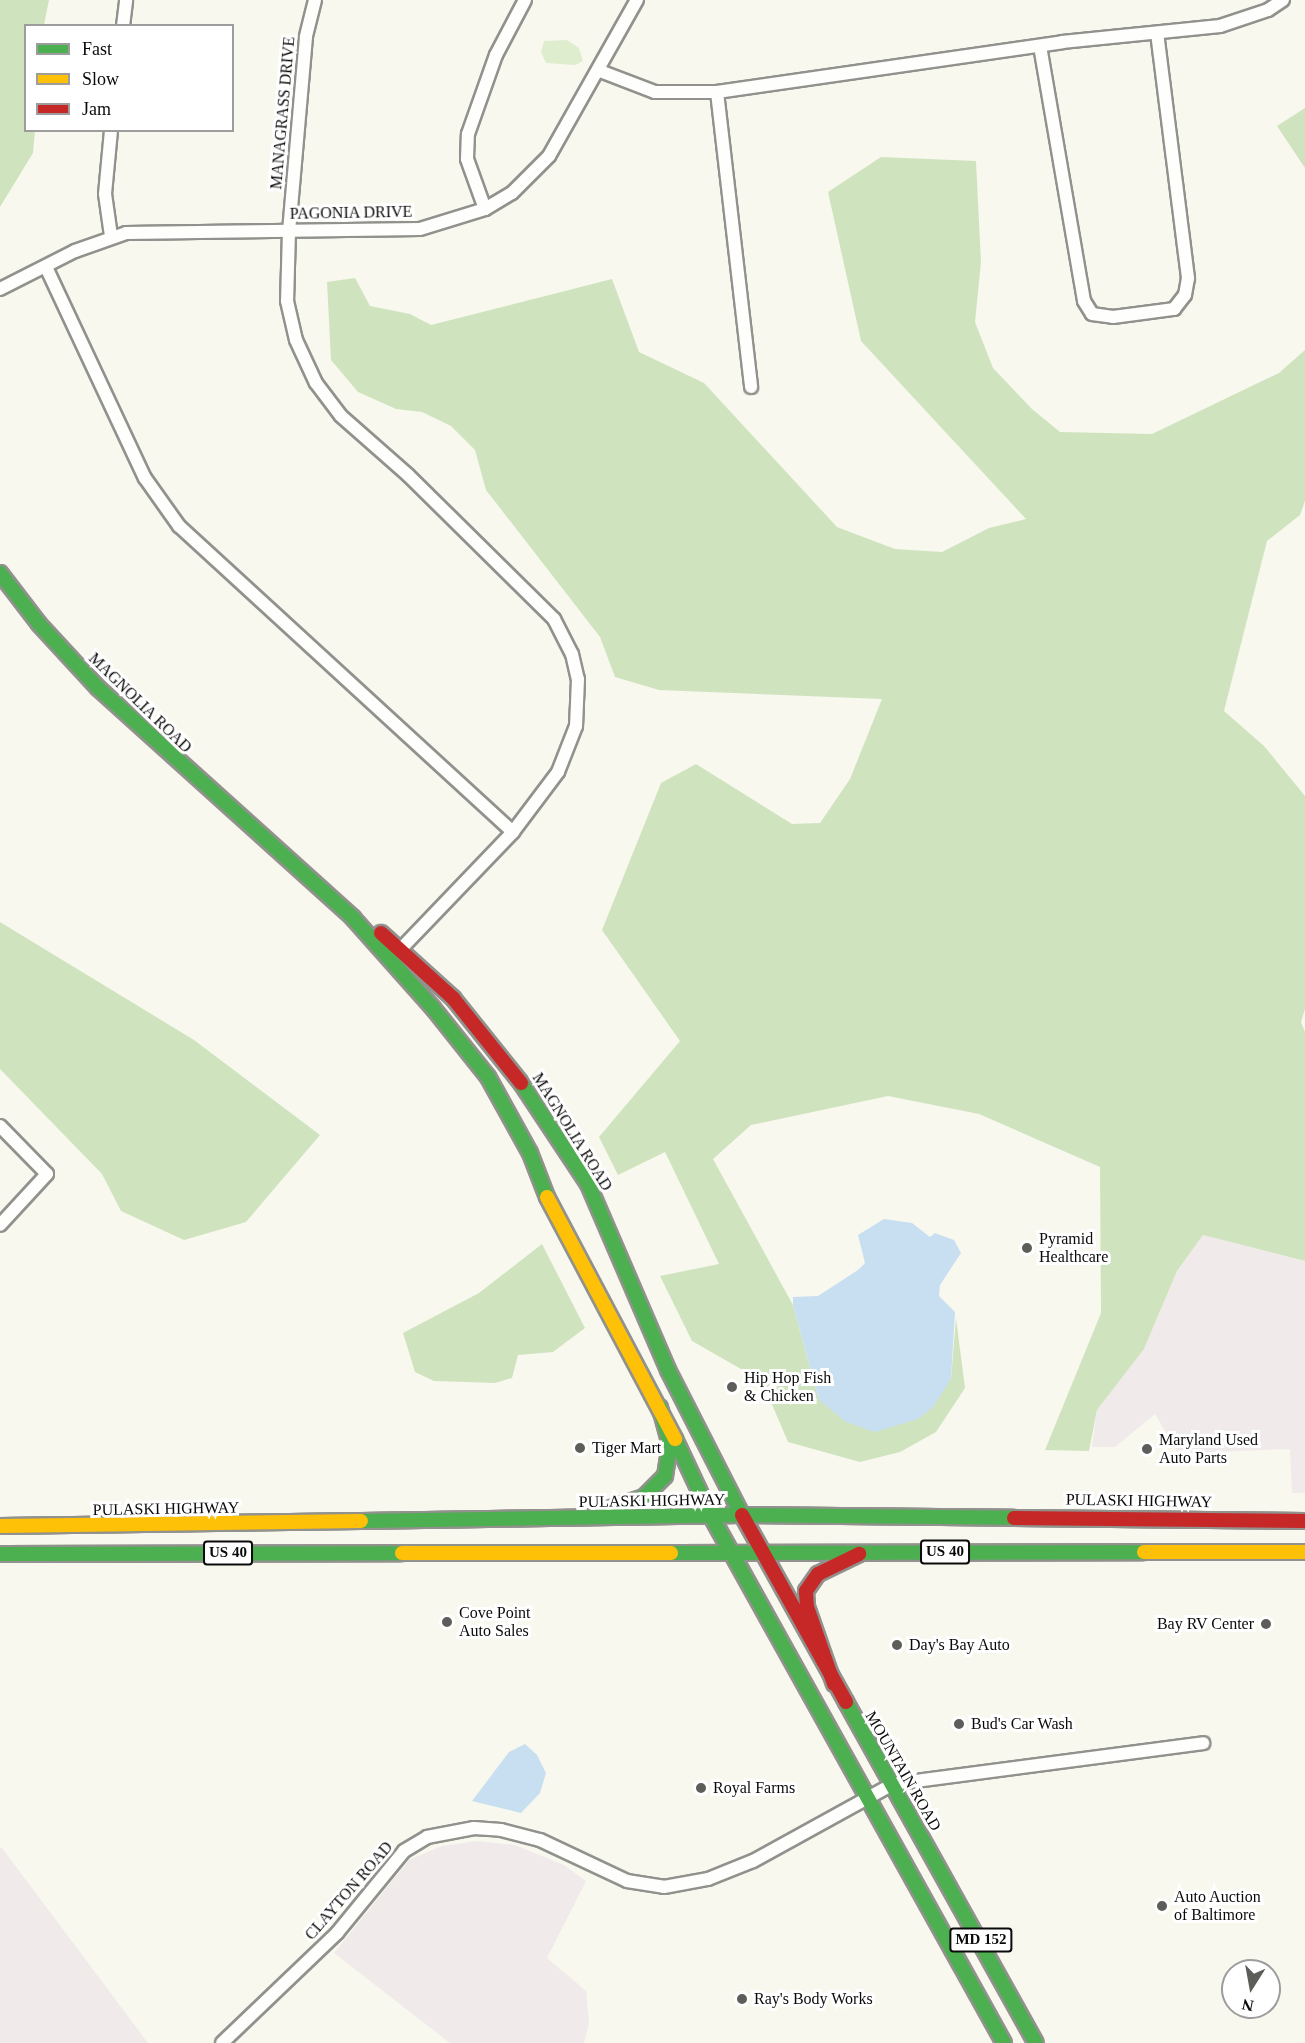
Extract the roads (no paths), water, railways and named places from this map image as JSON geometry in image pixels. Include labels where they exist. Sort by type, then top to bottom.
[{"type":"main road","name":"MAGNOLIA ROAD","points":[[0,573],[39,624],[98,688],[365,930],[488,1077],[530,1153],[552,1206],[660,1407],[711,1516]]},
{"type":"main road","name":"MAGNOLIA ROAD","points":[[269,844],[343,897],[453,998],[515,1073],[588,1184],[668,1370],[742,1515]]},
{"type":"main road","points":[[551,1519],[629,1504],[658,1487],[670,1462],[660,1407]]},
{"type":"main road","name":"PULASKI HIGHWAY","points":[[0,1526],[742,1515],[1128,1535],[1305,1552]]},
{"type":"main road","name":"MOUNTAIN ROAD","points":[[742,1515],[1036,2043]]},
{"type":"main road","name":"MD 152","points":[[711,1516],[1004,2043]]},
{"type":"main road","name":"PULASKI HIGHWAY","points":[[0,1554],[862,1552],[1305,1521]]},
{"type":"main road","points":[[834,1683],[807,1607],[806,1592],[818,1574],[862,1552]]},
{"type":"street","points":[[123,24],[126,0]]},
{"type":"street","name":"MANAGRASS DRIVE","points":[[315,0],[306,37],[289,231],[287,301],[296,340],[316,383],[341,416],[408,475],[554,620],[572,654],[578,679],[576,726],[558,772],[513,832],[400,950]]},
{"type":"street","points":[[485,209],[467,159],[468,134],[496,55],[525,0]]},
{"type":"street","name":"PAGONIA DRIVE","points":[[0,289],[111,236],[152,232],[420,229],[485,209],[512,193],[535,173],[565,132],[637,0]]},
{"type":"street","points":[[600,71],[655,92],[717,93],[1040,46],[1220,26],[1268,10],[1283,0]]},
{"type":"street","points":[[1040,46],[1084,301],[1092,314],[1113,317],[1174,309],[1185,295],[1186,286],[1157,33]]},
{"type":"street","points":[[717,93],[751,387]]},
{"type":"street","points":[[111,132],[105,194],[111,236]]},
{"type":"street","points":[[45,267],[145,478],[179,526],[513,832]]},
{"type":"street","points":[[0,1126],[47,1174],[0,1224]]},
{"type":"street","name":"CLAYTON ROAD","points":[[222,2043],[337,1933],[404,1851],[427,1837],[474,1828],[501,1830],[540,1840],[627,1881],[664,1887],[729,1872],[893,1784],[1203,1743]]},
{"type":"water","points":[[884,1219],[912,1223],[930,1237],[935,1233],[954,1240],[961,1253],[940,1285],[939,1296],[955,1312],[951,1379],[933,1407],[918,1419],[875,1432],[846,1422],[819,1400],[793,1305],[793,1297],[818,1296],[858,1270],[865,1263],[858,1235]]},
{"type":"water","points":[[525,1744],[537,1755],[546,1773],[540,1793],[521,1813],[472,1801],[509,1752]]},
{"type":"place","name":"Pyramid Healthcare","points":[[1027,1248]]},
{"type":"place","name":"Hip Hop Fish & Chicken","points":[[732,1387]]},
{"type":"place","name":"Tiger Mart","points":[[580,1448]]},
{"type":"place","name":"Maryland Used Auto Parts","points":[[1147,1449]]},
{"type":"place","name":"Cove Point Auto Sales","points":[[447,1622]]},
{"type":"place","name":"Bay RV Center","points":[[1266,1624]]},
{"type":"place","name":"Day's Bay Auto","points":[[897,1645]]},
{"type":"place","name":"Bud's Car Wash","points":[[959,1724]]},
{"type":"place","name":"Royal Farms","points":[[701,1788]]},
{"type":"place","name":"Auto Auction of Baltimore","points":[[1162,1906]]},
{"type":"place","name":"Ray's Body Works","points":[[742,1999]]}]
